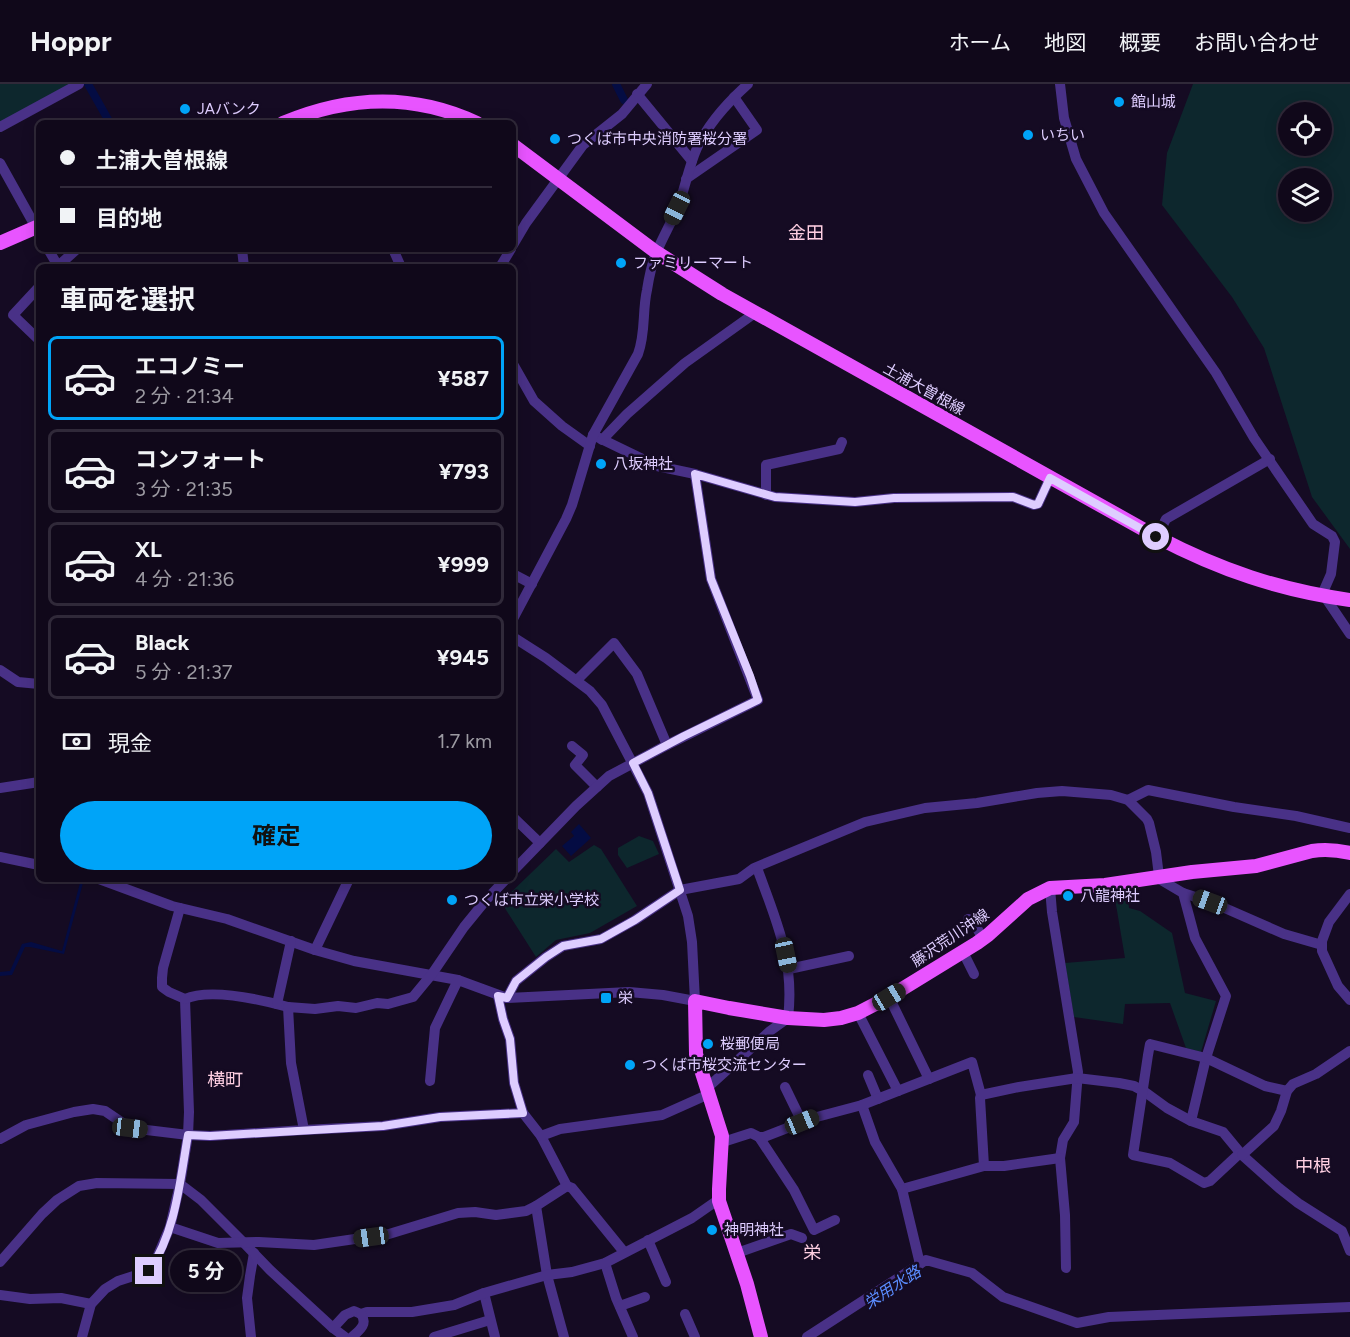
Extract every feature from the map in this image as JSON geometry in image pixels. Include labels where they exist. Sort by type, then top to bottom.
[{"type":"main road","points":[[310,118],[343,105],[382,101],[409,103],[437,109],[468,120]]},
{"type":"main road","name":"土浦大曽根線","points":[[516,147],[656,252],[722,294],[1156,537],[1230,571],[1324,597],[1350,600]]},
{"type":"main road","points":[[0,243],[36,230]]},
{"type":"main road","name":"藤沢荒川沖線","points":[[694,1001],[788,1018],[824,1020],[841,1018],[858,1014],[963,952],[983,939],[1028,899],[1050,888],[1105,885],[1159,876],[1256,866],[1312,851],[1333,850],[1350,853]]},
{"type":"main road","points":[[694,1001],[696,1054],[723,1142],[719,1201],[737,1253],[761,1337]]},
{"type":"street","points":[[0,128],[80,84]]},
{"type":"street","points":[[516,240],[583,145],[622,114],[647,84]]},
{"type":"street","points":[[516,613],[566,519],[595,440],[638,354],[643,340],[646,293],[656,252],[677,208],[696,149],[704,135],[734,97],[748,84]]},
{"type":"street","points":[[1060,84],[1064,118],[1076,159],[1104,213],[1216,373],[1254,438],[1313,524],[1332,536],[1335,542],[1331,574],[1324,590],[1324,597],[1350,634]]},
{"type":"street","points":[[637,94],[692,161]]},
{"type":"street","points":[[686,179],[757,130],[734,97]]},
{"type":"street","points":[[0,163],[6,182],[36,226]]},
{"type":"street","points":[[61,264],[73,252]]},
{"type":"street","points":[[36,290],[13,315],[36,337]]},
{"type":"street","points":[[595,440],[685,363],[755,313]]},
{"type":"street","points":[[516,369],[534,401],[562,426],[657,466],[695,474],[775,497],[855,502],[894,498],[1013,497],[1034,505],[1038,504],[1050,478]]},
{"type":"street","points":[[766,495],[766,465],[839,449],[842,442]]},
{"type":"street","points":[[1156,537],[1166,519],[1270,459]]},
{"type":"street","points":[[516,869],[609,776],[758,700],[711,579],[695,474]]},
{"type":"street","points":[[516,576],[532,584]]},
{"type":"street","points":[[111,882],[180,908],[227,919],[315,950],[354,961],[458,980],[502,997],[629,992],[694,1001],[692,942],[688,916],[648,793],[602,705],[590,691],[516,639]]},
{"type":"street","points":[[577,680],[614,643],[637,674],[667,745]]},
{"type":"street","points":[[0,670],[18,682],[36,684]]},
{"type":"street","points":[[572,746],[583,754],[575,765],[597,787]]},
{"type":"street","points":[[0,788],[36,782]]},
{"type":"street","points":[[1128,800],[1148,790],[1234,807],[1296,816],[1350,828]]},
{"type":"street","points":[[624,1252],[572,1188],[567,1186],[541,1136],[523,1113],[514,1083],[510,1039],[503,1019],[502,997],[516,981],[563,946],[601,939],[680,890],[739,879],[757,868],[865,822],[925,808],[1062,791],[1112,795],[1128,800],[1147,819],[1161,880],[1183,893],[1210,902],[1284,934],[1322,945]]},
{"type":"street","points":[[516,820],[540,843]]},
{"type":"street","points":[[0,857],[36,864]]},
{"type":"street","points":[[541,1136],[560,1129],[662,1115],[708,1091],[770,1031],[788,1018],[791,996],[789,969],[783,941],[757,868]]},
{"type":"street","points":[[315,950],[348,882]]},
{"type":"street","points":[[185,999],[190,996],[219,994],[283,1006],[356,1008],[413,998],[464,927],[503,882]]},
{"type":"street","points":[[1050,888],[1078,1072],[1074,1122],[1063,1140],[1060,1158],[1065,1215],[1066,1268]]},
{"type":"street","points":[[1183,893],[1195,938],[1226,996],[1206,1058],[1191,1120]]},
{"type":"street","points":[[1350,894],[1329,922],[1322,945],[1322,951],[1338,986],[1350,1000]]},
{"type":"street","points":[[180,908],[163,968],[162,987],[185,999]]},
{"type":"street","points":[[968,919],[973,921],[983,939]]},
{"type":"street","points":[[291,941],[283,1006],[304,1130]]},
{"type":"street","points":[[963,952],[974,975]]},
{"type":"street","points":[[789,969],[849,956]]},
{"type":"street","points":[[430,1081],[435,1028],[458,980]]},
{"type":"street","points":[[889,997],[929,1079]]},
{"type":"street","points":[[82,1337],[92,1304],[105,1289],[118,1281],[149,1271],[170,1227],[188,1135],[185,999]]},
{"type":"street","points":[[858,1014],[898,1091]]},
{"type":"street","points":[[1287,1091],[1265,1086],[1206,1058],[1150,1044],[1133,1155],[1170,1163],[1204,1183],[1210,1181],[1274,1126],[1287,1091],[1293,1084],[1316,1074],[1350,1051]]},
{"type":"street","points":[[759,1137],[813,1118],[862,1105],[972,1062],[981,1095],[984,1166]]},
{"type":"street","points":[[868,1075],[878,1099]]},
{"type":"street","points":[[981,1095],[1077,1078],[1134,1086],[1167,1108],[1223,1132],[1241,1154],[1298,1203],[1342,1230],[1350,1251]]},
{"type":"street","points":[[785,1087],[802,1122]]},
{"type":"street","points":[[862,1105],[875,1142],[902,1189],[920,1264]]},
{"type":"street","points":[[0,1139],[26,1125],[93,1109],[105,1111],[130,1128],[210,1136],[383,1126],[440,1117],[523,1113]]},
{"type":"street","points":[[723,1142],[751,1133],[759,1137],[794,1190],[814,1230],[835,1220]]},
{"type":"street","points":[[902,1189],[984,1166],[1004,1166],[1060,1158]]},
{"type":"street","points":[[0,1262],[42,1214],[57,1200],[80,1186],[97,1183],[180,1184],[201,1200],[270,1270],[345,1337]]},
{"type":"street","points":[[170,1227],[219,1243],[315,1245],[389,1234],[458,1213],[475,1212],[496,1215],[526,1211],[567,1186]]},
{"type":"street","points":[[333,1328],[345,1315],[354,1311],[361,1314],[412,1312],[454,1305],[484,1293],[547,1275],[572,1272],[605,1263],[692,1218],[719,1201]]},
{"type":"street","points":[[536,1206],[547,1275],[564,1337]]},
{"type":"street","points":[[737,1253],[790,1234],[802,1238]]},
{"type":"street","points":[[648,1240],[666,1282]]},
{"type":"street","points":[[251,1337],[247,1298],[254,1253]]},
{"type":"street","points":[[807,1337],[926,1260],[972,1274],[1003,1298],[1077,1323],[1109,1317],[1350,1307]]},
{"type":"street","points":[[605,1263],[633,1337]]},
{"type":"street","points":[[484,1293],[495,1337]]},
{"type":"street","points":[[0,1295],[30,1299],[61,1298],[92,1304]]},
{"type":"street","points":[[620,1306],[645,1297]]},
{"type":"street","points":[[352,1337],[364,1325],[361,1314]]},
{"type":"street","points":[[685,1314],[695,1337]]},
{"type":"street","points":[[434,1337],[490,1320]]},
{"type":"green space","points":[[0,84],[72,84],[0,124]]},
{"type":"green space","points":[[1193,84],[1350,84],[1350,549],[1312,497],[1264,348],[1232,297],[1162,205],[1167,153]]},
{"type":"green space","points":[[639,836],[653,841],[659,854],[627,868],[618,855],[618,848]]},
{"type":"green space","points":[[594,845],[601,849],[637,906],[590,933],[556,940],[536,957],[501,902],[556,849],[569,862]]},
{"type":"green space","points":[[1127,886],[1129,908],[1140,911],[1172,933],[1185,993],[1216,1001],[1201,1052],[1186,1048],[1170,1003],[1125,1004],[1123,1024],[1074,1017],[1065,963],[1125,958],[1113,887]]},
{"type":"shaded area","points":[[579,824],[591,838],[571,856],[562,846],[574,836],[571,832]]},
{"type":"shaded area","points":[[80,882],[83,882],[64,954],[25,947],[12,975],[0,976],[0,972],[10,971],[22,944],[31,942],[62,951]]},
{"type":"waterway","points":[[88,84],[108,120]]},
{"type":"waterway","points":[[616,84],[624,100]]},
{"type":"place","name":"館山城","points":[[1119,102]]},
{"type":"place","name":"JAバンク","points":[[185,109]]},
{"type":"place","name":"いちい","points":[[1028,135]]},
{"type":"place","name":"つくば市中央消防署桜分署","points":[[555,139]]},
{"type":"place","name":"ファミリーマート","points":[[621,263]]},
{"type":"place","name":"八坂神社","points":[[601,464]]},
{"type":"place","name":"八龍神社","points":[[1068,896]]},
{"type":"place","name":"つくば市立栄小学校","points":[[452,900]]},
{"type":"place","name":"栄","points":[[606,998]]},
{"type":"place","name":"桜郵便局","points":[[708,1044]]},
{"type":"place","name":"つくば市桜交流センター","points":[[630,1065]]},
{"type":"place","name":"神明神社","points":[[712,1230]]},
{"type":"district","name":"金田","points":[[806,233]]},
{"type":"district","name":"横町","points":[[225,1080]]},
{"type":"district","name":"中根","points":[[1313,1166]]},
{"type":"district","name":"栄","points":[[812,1253]]},
{"type":"route","points":[[149,1271],[170,1227],[188,1135],[210,1136],[383,1126],[440,1117],[523,1113],[514,1083],[510,1039],[498,996],[507,998],[516,981],[563,946],[601,939],[680,890],[648,793],[633,763],[758,700],[711,579],[695,474],[775,497],[855,502],[894,498],[1013,497],[1034,505],[1038,504],[1050,478],[1156,537]]},
{"type":"water label","name":"栄用水路","points":[[892,1287]]}]
